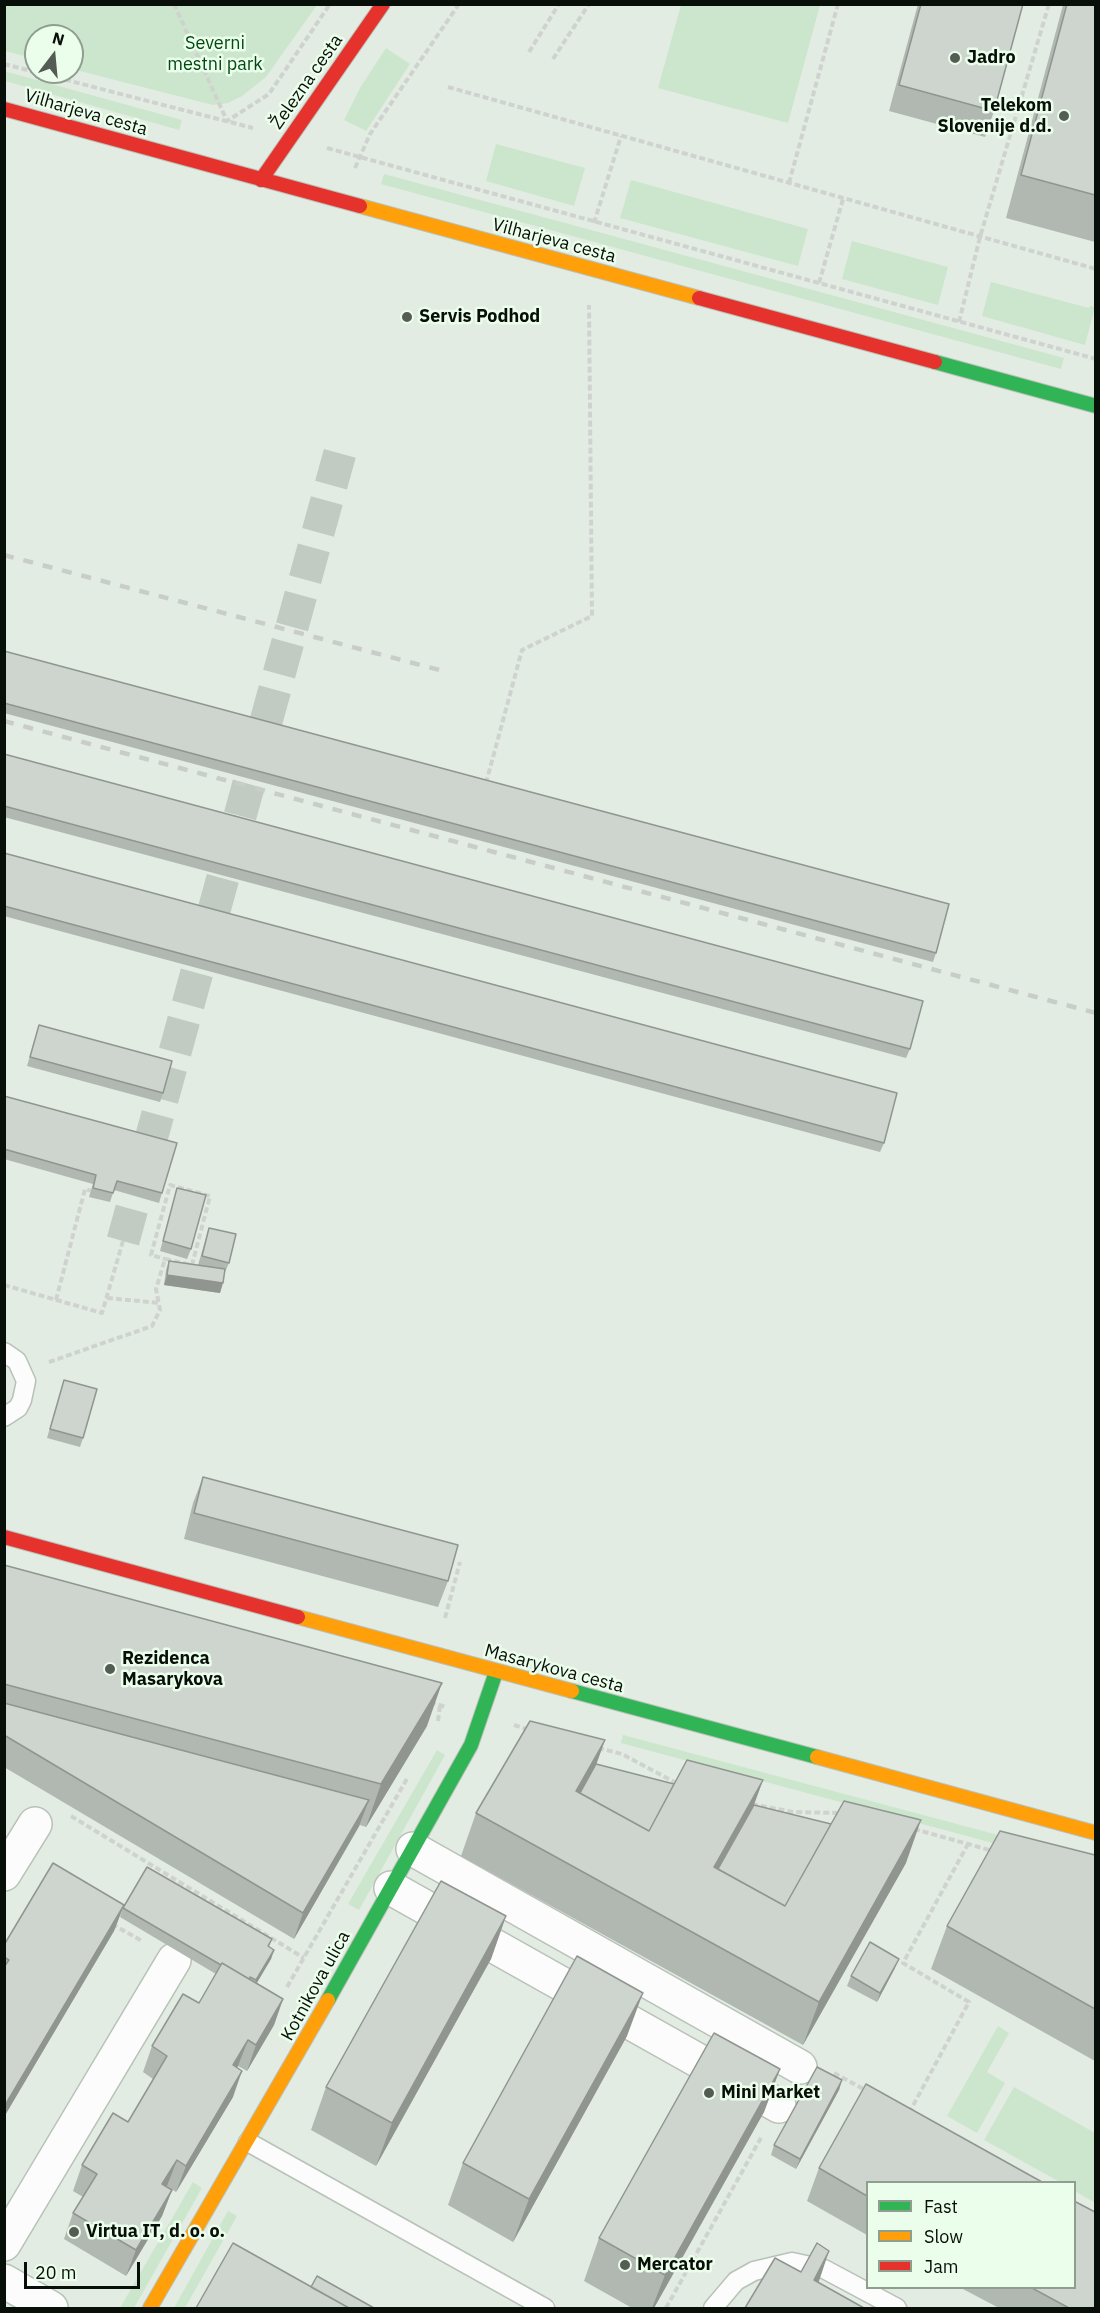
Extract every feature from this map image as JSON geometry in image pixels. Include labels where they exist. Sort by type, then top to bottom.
[{"type":"main road","name":"Železna cesta","points":[[261,180],[383,4]]},
{"type":"main road","name":"Vilharjeva cesta","points":[[4,109],[1095,406]]},
{"type":"main road","name":"Masarykova cesta","points":[[4,1537],[1095,1833]]},
{"type":"main road","name":"Kotnikova ulica","points":[[150,2308],[248,2142],[471,1745],[496,1672]]},
{"type":"street","points":[[8,1861],[35,1824]]},
{"type":"street","points":[[413,1849],[800,2067]]},
{"type":"street","points":[[391,1888],[778,2106]]},
{"type":"street","points":[[4,2244],[174,1960]]},
{"type":"street","points":[[4,2281],[51,2308]]},
{"type":"lane","points":[[4,1352],[17,1361],[26,1382],[18,1408],[4,1417]]},
{"type":"lane","points":[[248,2142],[545,2308]]},
{"type":"lane","points":[[712,2308],[736,2281],[754,2271],[792,2262],[824,2269],[897,2308]]},
{"type":"path","points":[[174,4],[227,121]]},
{"type":"path","name":"Železna cesta","points":[[227,121],[269,94],[330,4]]},
{"type":"path","points":[[355,165],[370,134],[459,4]]},
{"type":"path","points":[[529,52],[559,4]]},
{"type":"path","points":[[553,59],[589,4]]},
{"type":"path","points":[[789,183],[838,4]]},
{"type":"path","points":[[959,322],[981,237],[1049,4]]},
{"type":"path","name":"Vilharjeva cesta","points":[[4,64],[243,125]]},
{"type":"path","points":[[448,87],[1095,269]]},
{"type":"path","points":[[594,223],[621,136]]},
{"type":"path","name":"Vilharjeva cesta","points":[[348,153],[594,223],[1095,359]]},
{"type":"path","points":[[819,283],[843,199]]},
{"type":"path","points":[[484,790],[522,650],[592,616],[589,302]]},
{"type":"path","points":[[170,1185],[210,1196],[192,1265],[165,1259],[151,1255],[170,1185]]},
{"type":"path","points":[[56,1300],[85,1189],[101,1193]]},
{"type":"path","points":[[4,1285],[102,1313],[123,1241]]},
{"type":"path","points":[[23,1371],[147,1329],[156,1322],[160,1303],[156,1289],[165,1259]]},
{"type":"path","points":[[106,1298],[160,1303]]},
{"type":"path","points":[[445,1616],[460,1562]]},
{"type":"path","points":[[423,1700],[448,1707]]},
{"type":"path","points":[[438,1727],[440,1705]]},
{"type":"path","points":[[507,1724],[541,1733]]},
{"type":"path","points":[[587,1745],[622,1754],[669,1781],[689,1788]]},
{"type":"path","name":"Kotnikova ulica","points":[[287,1987],[413,1768]]},
{"type":"path","points":[[741,1801],[793,1812],[841,1813]]},
{"type":"path","points":[[35,1824],[47,1802],[304,1958]]},
{"type":"path","points":[[910,1828],[1000,1853]]},
{"type":"path","points":[[909,2114],[969,2002],[903,1964],[968,1844]]},
{"type":"path","points":[[800,2067],[805,2058],[878,2097]]},
{"type":"path","points":[[666,2308],[778,2106]]},
{"type":"path","points":[[898,2108],[919,2119]]},
{"type":"green space","name":"Severni mestni park","points":[[5,4],[317,5],[266,77],[242,96],[228,103],[213,105],[84,72],[84,24],[24,24],[24,56],[5,51]]},
{"type":"green space","points":[[681,5],[820,5],[788,123],[658,88]]},
{"type":"green space","points":[[386,48],[410,64],[366,131],[344,120],[360,88]]},
{"type":"green space","points":[[4,71],[24,77],[24,84],[51,84],[182,120],[179,130],[5,81]]},
{"type":"green space","points":[[496,144],[585,168],[574,206],[486,181]]},
{"type":"green space","points":[[384,174],[1064,358],[1061,369],[381,184]]},
{"type":"green space","points":[[631,180],[808,229],[798,266],[620,218]]},
{"type":"green space","points":[[852,241],[948,267],[938,305],[842,279]]},
{"type":"green space","points":[[991,282],[1089,308],[1090,306],[1095,307],[1085,345],[982,316]]},
{"type":"green space","points":[[623,1735],[1013,1839],[1015,1849],[621,1743]]},
{"type":"green space","points":[[437,1750],[445,1755],[359,1910],[348,1904]]},
{"type":"green space","points":[[998,2026],[1009,2033],[987,2072],[1005,2083],[977,2133],[947,2116]]},
{"type":"green space","points":[[1014,2087],[1095,2133],[1095,2203],[1076,2192],[1076,2181],[1058,2181],[984,2140]]},
{"type":"green space","points":[[193,2182],[202,2188],[134,2308],[120,2308]]},
{"type":"green space","points":[[228,2211],[237,2216],[185,2308],[174,2308]]},
{"type":"building","name":"Jadro","points":[[921,4],[1023,4],[994,111],[899,85]]},
{"type":"building","name":"Telekom Slovenije d.d.","points":[[1067,4],[1095,4],[1095,195],[1021,175]]},
{"type":"building","points":[[4,651],[949,904],[936,953],[4,703]]},
{"type":"building","points":[[4,754],[923,1001],[910,1049],[4,806]]},
{"type":"building","points":[[4,853],[897,1093],[884,1143],[4,906]]},
{"type":"building","points":[[39,1025],[172,1061],[163,1093],[30,1057]]},
{"type":"building","points":[[4,1096],[177,1143],[162,1193],[117,1181],[113,1193],[93,1188],[96,1175],[4,1149]]},
{"type":"building","points":[[177,1188],[206,1195],[191,1249],[163,1241]]},
{"type":"building","points":[[209,1228],[236,1234],[229,1263],[202,1256]]},
{"type":"building","points":[[169,1261],[225,1269],[223,1283],[167,1275]]},
{"type":"building","points":[[64,1380],[97,1389],[83,1438],[50,1429]]},
{"type":"building","points":[[203,1477],[458,1545],[448,1581],[194,1513]]},
{"type":"building","points":[[4,1565],[442,1683],[381,1784],[4,1684]]},
{"type":"building","points":[[4,1703],[369,1800],[303,1913],[4,1735]]},
{"type":"building","points":[[530,1721],[605,1740],[576,1791],[649,1831],[687,1760],[763,1780],[714,1867],[785,1906],[844,1801],[921,1820],[819,2002],[476,1813]]},
{"type":"building","points":[[596,1764],[674,1784],[649,1831],[580,1793]]},
{"type":"building","points":[[754,1805],[831,1824],[785,1906],[718,1869]]},
{"type":"building","points":[[1000,1831],[1095,1855],[1095,2009],[947,1926]]},
{"type":"building","points":[[53,1863],[124,1905],[4,2107],[4,1967],[9,1960],[4,1957],[4,1945]]},
{"type":"building","points":[[147,1867],[272,1939],[268,1946],[274,1950],[256,1980],[250,1977],[249,1979],[222,1963],[221,1965],[123,1908]]},
{"type":"building","points":[[441,1881],[506,1916],[392,2123],[326,2087]]},
{"type":"building","points":[[870,1942],[899,1959],[880,1993],[851,1976]]},
{"type":"building","points":[[577,1956],[643,1993],[529,2199],[463,2163]]},
{"type":"building","points":[[222,1963],[283,1999],[256,2045],[248,2040],[233,2065],[242,2071],[186,2166],[177,2160],[162,2184],[172,2190],[136,2250],[73,2213],[97,2174],[82,2165],[113,2113],[128,2122],[167,2056],[152,2046],[183,1994],[199,2003]]},
{"type":"building","points":[[714,2033],[780,2069],[665,2275],[599,2238]]},
{"type":"building","points":[[817,2067],[842,2080],[800,2159],[774,2145]]},
{"type":"building","points":[[866,2084],[1040,2181],[866,2181],[866,2195],[819,2168]]},
{"type":"building","points":[[1076,2202],[1095,2212],[1095,2308],[1069,2308],[1034,2289],[1076,2289]]},
{"type":"building","points":[[233,2243],[349,2308],[196,2308]]},
{"type":"building","points":[[817,2243],[829,2251],[814,2280],[864,2308],[745,2308],[775,2258],[801,2272]]},
{"type":"building","points":[[317,2276],[374,2308],[349,2308],[311,2287]]},
{"type":"tunnel","points":[[123,1241],[341,449]]},
{"type":"railway","points":[[4,555],[447,672]]},
{"type":"railway","points":[[4,721],[1096,1013]]},
{"type":"traffic: fast","points":[[935,362],[1096,406]]},
{"type":"traffic: fast","points":[[328,2000],[471,1745],[496,1672]]},
{"type":"traffic: fast","points":[[572,1691],[817,1757]]},
{"type":"traffic: slow","points":[[360,206],[699,298]]},
{"type":"traffic: slow","points":[[298,1617],[572,1691]]},
{"type":"traffic: slow","points":[[817,1757],[1096,1833]]},
{"type":"traffic: slow","points":[[150,2308],[328,2000]]},
{"type":"traffic: jam","points":[[261,180],[383,4]]},
{"type":"traffic: jam","points":[[4,109],[360,206]]},
{"type":"traffic: jam","points":[[699,298],[935,362]]},
{"type":"traffic: jam","points":[[4,1537],[298,1617]]},
{"type":"place","name":"Jadro","points":[[955,58]]},
{"type":"place","name":"Telekom Slovenije d.d.","points":[[1064,116]]},
{"type":"place","name":"Servis Podhod","points":[[407,317]]},
{"type":"place","name":"Rezidenca Masarykova","points":[[110,1669]]},
{"type":"place","name":"Mini Market","points":[[709,2093]]},
{"type":"place","name":"Virtua IT, d. o. o.","points":[[74,2232]]},
{"type":"place","name":"Mercator","points":[[625,2265]]}]
